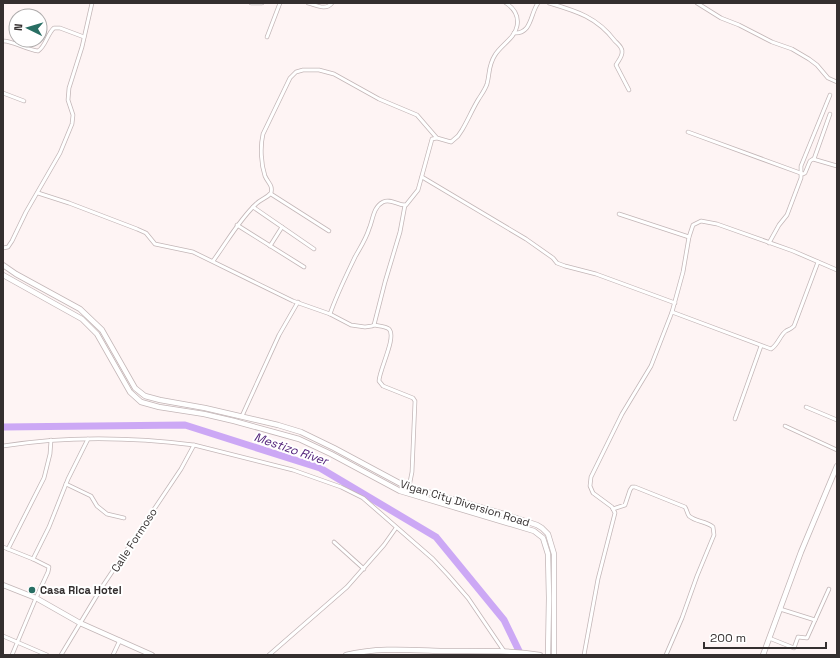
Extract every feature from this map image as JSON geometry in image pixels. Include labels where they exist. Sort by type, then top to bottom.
[{"type":"main road","name":"Vigan City Diversion Road","points":[[3,266],[80,309],[86,314],[102,330],[135,388],[145,396],[242,416],[301,432],[403,485],[537,525],[548,534],[554,554],[555,655]]},
{"type":"main road","name":"Vigan City Diversion Road","points":[[3,275],[82,318],[97,334],[130,392],[142,402],[154,406],[204,414],[234,421],[299,439],[400,491],[534,531],[543,538],[548,554],[548,655]]},
{"type":"main road","points":[[234,421],[235,415]]},
{"type":"main road","points":[[763,655],[802,552],[836,469]]},
{"type":"main road","points":[[478,514],[480,507]]},
{"type":"main road","points":[[3,585],[36,598],[80,623],[152,655]]},
{"type":"main road","points":[[346,655],[368,650],[506,651],[540,655],[549,643]]},
{"type":"street","points":[[3,248],[10,246],[26,212],[60,153],[72,124],[73,115],[68,100],[68,95],[92,3]]},
{"type":"street","points":[[251,3],[262,3]]},
{"type":"street","points":[[267,36],[280,3]]},
{"type":"street","points":[[308,3],[326,8],[332,3]]},
{"type":"street","points":[[271,194],[272,187],[265,176],[262,163],[263,137],[290,78],[296,72],[299,70],[320,70],[341,77],[379,99],[417,115],[436,137],[449,142],[453,141],[458,136],[487,85],[489,68],[495,55],[501,46],[514,34],[518,21],[517,14],[512,7],[506,3]]},
{"type":"street","points":[[514,34],[521,33],[528,26],[538,3]]},
{"type":"street","points":[[549,3],[574,11],[592,19],[600,24],[612,36],[622,49],[622,55],[616,64],[629,90]]},
{"type":"street","points":[[697,3],[721,18],[739,24],[772,42],[792,48],[817,65],[828,78],[837,82]]},
{"type":"street","points":[[3,41],[8,41],[27,49],[38,50],[42,48],[48,35],[54,28],[60,28],[84,37]]},
{"type":"street","points":[[3,93],[24,101]]},
{"type":"street","points":[[769,243],[788,215],[801,178],[801,166],[830,95]]},
{"type":"street","points":[[688,132],[801,173],[805,173],[810,161],[814,159],[830,114]]},
{"type":"street","points":[[374,325],[400,232],[405,205],[416,194],[422,177],[431,140],[436,137]]},
{"type":"street","points":[[814,159],[837,166]]},
{"type":"street","points":[[422,177],[526,239],[557,262],[565,266],[596,274],[675,302]]},
{"type":"street","points":[[38,193],[138,228],[146,233],[158,246],[188,250],[261,286],[319,311],[330,314],[354,326],[369,327],[374,325],[388,329],[392,337],[380,373],[380,383],[383,386],[413,398],[415,401],[412,472],[409,487]]},
{"type":"street","points":[[213,261],[237,225],[257,202],[271,194]]},
{"type":"street","points":[[271,194],[329,231]]},
{"type":"street","points":[[330,314],[368,234],[377,206],[383,201],[405,205]]},
{"type":"street","points":[[253,207],[314,249]]},
{"type":"street","points":[[619,214],[689,237]]},
{"type":"street","points":[[614,509],[593,493],[590,486],[591,476],[622,414],[651,366],[675,302],[693,225],[701,221],[722,226],[837,270]]},
{"type":"street","points":[[237,225],[304,268]]},
{"type":"street","points":[[270,246],[282,227]]},
{"type":"street","points":[[672,312],[761,346],[770,349],[773,348],[785,332],[793,327],[818,262]]},
{"type":"street","points":[[242,416],[278,335],[298,302]]},
{"type":"street","points":[[735,419],[761,346]]},
{"type":"street","points":[[806,407],[837,420]]},
{"type":"street","points":[[785,426],[837,450]]},
{"type":"street","points":[[33,559],[49,527],[66,484],[88,439]]},
{"type":"street","points":[[3,446],[51,440],[88,439],[166,441],[194,445],[293,470],[341,487],[363,498],[448,574],[468,598],[506,651]]},
{"type":"street","points":[[8,549],[44,478],[50,454],[51,440]]},
{"type":"street","name":"Calle Formoso","points":[[61,655],[80,623],[181,469],[194,445]]},
{"type":"street","points":[[66,484],[91,496],[97,506],[107,514],[124,518]]},
{"type":"street","points":[[614,509],[625,504],[630,490],[635,486],[685,507],[691,518],[710,524],[713,527],[714,535],[666,655]]},
{"type":"street","points":[[584,655],[597,583],[614,516],[614,509]]},
{"type":"street","points":[[269,655],[329,604],[364,569],[396,528]]},
{"type":"street","points":[[334,542],[364,569]]},
{"type":"street","points":[[3,547],[49,567],[12,655]]},
{"type":"street","points":[[769,638],[794,648],[798,637],[808,637],[829,589]]},
{"type":"street","points":[[780,609],[815,620]]},
{"type":"street","points":[[3,636],[48,655]]},
{"type":"street","points":[[113,655],[120,640]]},
{"type":"waterway","name":"Mestizo River","points":[[3,427],[185,425],[320,468],[436,537],[504,620],[521,655]]},
{"type":"place","name":"Casa Rica Hotel","points":[[32,590]]}]
